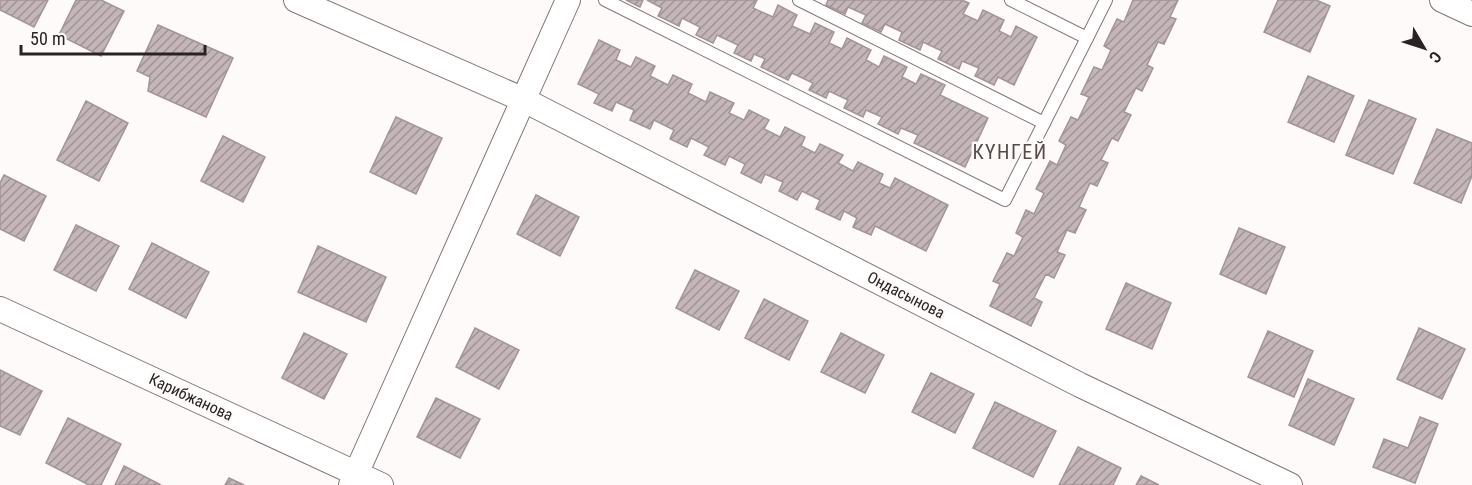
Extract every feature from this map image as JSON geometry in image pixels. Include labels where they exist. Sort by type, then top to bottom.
[{"type":"street","name":"Ондасынова","points":[[296,0],[524,99],[1069,379],[1290,485]]},
{"type":"street","points":[[354,479],[568,0]]},
{"type":"street","points":[[1442,0],[1472,14]]},
{"type":"street","name":"Карибжанова","points":[[0,309],[354,479],[381,485]]},
{"type":"lane","points":[[605,0],[1005,200],[1106,0]]},
{"type":"lane","points":[[799,0],[1044,123]]},
{"type":"lane","points":[[1011,0],[1087,38]]},
{"type":"building","points":[[0,0],[48,0],[34,27],[0,10]]},
{"type":"building","points":[[76,0],[101,0],[124,11],[101,56],[59,35]]},
{"type":"building","points":[[626,0],[643,0],[640,7]]},
{"type":"building","points":[[647,0],[757,0],[753,8],[773,17],[778,5],[797,15],[792,26],[810,34],[815,23],[834,32],[829,43],[842,49],[847,38],[871,50],[866,60],[879,67],[884,56],[907,67],[902,77],[916,84],[921,74],[945,85],[940,95],[988,118],[965,167],[914,143],[918,135],[901,128],[898,134],[878,124],[882,117],[866,110],[863,117],[844,108],[848,100],[829,91],[826,98],[809,90],[813,83],[792,73],[788,80],[761,67],[765,59],[754,54],[751,61],[734,53],[738,45],[717,35],[713,43],[696,35],[700,27],[682,18],[679,26],[658,16],[662,8]]},
{"type":"building","points":[[828,0],[962,0],[969,3],[963,14],[978,21],[983,10],[1004,20],[999,31],[1011,37],[1016,26],[1037,37],[1014,85],[998,77],[994,85],[975,76],[979,68],[962,61],[959,69],[938,59],[942,51],[923,42],[920,50],[899,40],[902,32],[885,24],[881,32],[862,23],[866,15],[848,7],[845,14],[826,5]]},
{"type":"building","points":[[1133,0],[1178,0],[1170,17],[1176,19],[1164,44],[1158,42],[1147,65],[1153,68],[1142,91],[1136,88],[1124,112],[1131,115],[1118,141],[1112,138],[1101,160],[1108,163],[1097,186],[1090,183],[1079,207],[1086,210],[1075,233],[1067,230],[1057,252],[1065,255],[1054,278],[1046,274],[1034,298],[1042,302],[1031,326],[990,306],[1000,284],[993,281],[1007,253],[1014,256],[1023,237],[1016,233],[1026,210],[1034,214],[1044,193],[1036,189],[1050,161],[1057,165],[1066,145],[1059,141],[1071,117],[1078,120],[1089,97],[1081,94],[1094,67],[1102,70],[1111,50],[1104,46],[1117,19],[1124,22]]},
{"type":"building","points":[[1278,0],[1316,0],[1330,6],[1310,52],[1264,32]]},
{"type":"building","points":[[158,25],[233,58],[206,117],[148,91],[150,77],[137,71]]},
{"type":"building","points":[[599,40],[620,50],[616,60],[631,67],[636,57],[655,66],[650,76],[668,85],[673,75],[692,84],[688,93],[706,102],[710,92],[734,103],[729,113],[744,120],[749,110],[769,120],[764,129],[780,137],[785,127],[805,137],[801,146],[815,153],[820,144],[843,155],[838,163],[853,171],[858,162],[883,174],[879,183],[890,188],[895,178],[948,205],[926,251],[875,226],[871,235],[853,227],[857,218],[844,211],[840,220],[816,209],[820,200],[802,191],[797,200],[779,191],[783,182],[765,174],[761,183],[741,173],[745,164],[729,156],[725,165],[704,155],[709,147],[691,138],[687,147],[670,139],[674,130],[654,120],[650,129],[630,120],[634,110],[616,102],[612,111],[594,103],[599,94],[578,84]]},
{"type":"building","points":[[1308,76],[1354,96],[1334,142],[1288,122]]},
{"type":"building","points":[[1369,100],[1416,119],[1393,174],[1346,155]]},
{"type":"building","points":[[86,101],[128,123],[99,181],[57,160]]},
{"type":"building","points":[[396,117],[442,138],[416,194],[370,172]]},
{"type":"building","points":[[1437,129],[1472,143],[1472,176],[1461,203],[1414,183]]},
{"type":"building","points":[[223,136],[265,157],[243,202],[201,181]]},
{"type":"building","points":[[4,175],[46,196],[24,241],[0,229],[0,183]]},
{"type":"building","points":[[536,195],[579,217],[560,256],[517,234]]},
{"type":"building","points":[[76,225],[119,246],[96,291],[54,270]]},
{"type":"building","points":[[1239,228],[1285,247],[1266,294],[1220,274]]},
{"type":"building","points":[[152,243],[209,272],[186,318],[129,289]]},
{"type":"building","points":[[318,246],[386,277],[366,322],[298,292]]},
{"type":"building","points":[[695,270],[739,291],[719,330],[676,308]]},
{"type":"building","points":[[1126,283],[1171,303],[1152,349],[1106,329]]},
{"type":"building","points":[[764,299],[808,321],[789,360],[745,338]]},
{"type":"building","points":[[475,328],[519,350],[499,389],[456,367]]},
{"type":"building","points":[[1419,328],[1465,349],[1442,399],[1397,379]]},
{"type":"building","points":[[1268,331],[1313,351],[1294,397],[1248,377]]},
{"type":"building","points":[[304,333],[347,354],[324,399],[282,378]]},
{"type":"building","points":[[841,333],[884,355],[865,393],[821,372]]},
{"type":"building","points":[[0,370],[42,391],[20,435],[0,426]]},
{"type":"building","points":[[931,373],[974,394],[955,433],[912,412]]},
{"type":"building","points":[[1308,379],[1354,399],[1334,445],[1289,425]]},
{"type":"building","points":[[436,398],[480,419],[460,458],[417,437]]},
{"type":"building","points":[[995,402],[1056,431],[1033,477],[973,448]]},
{"type":"building","points":[[1420,417],[1438,424],[1415,483],[1373,467],[1384,439],[1408,448]]},
{"type":"building","points":[[68,418],[121,444],[101,485],[89,485],[46,463]]},
{"type":"building","points":[[1078,447],[1121,468],[1113,485],[1059,485]]},
{"type":"building","points":[[124,466],[161,485],[115,485]]},
{"type":"building","points":[[1141,476],[1159,485],[1136,485]]},
{"type":"building","points":[[229,478],[244,485],[225,485]]},
{"type":"district","name":"КҮНГЕЙ","points":[[1010,152]]}]
